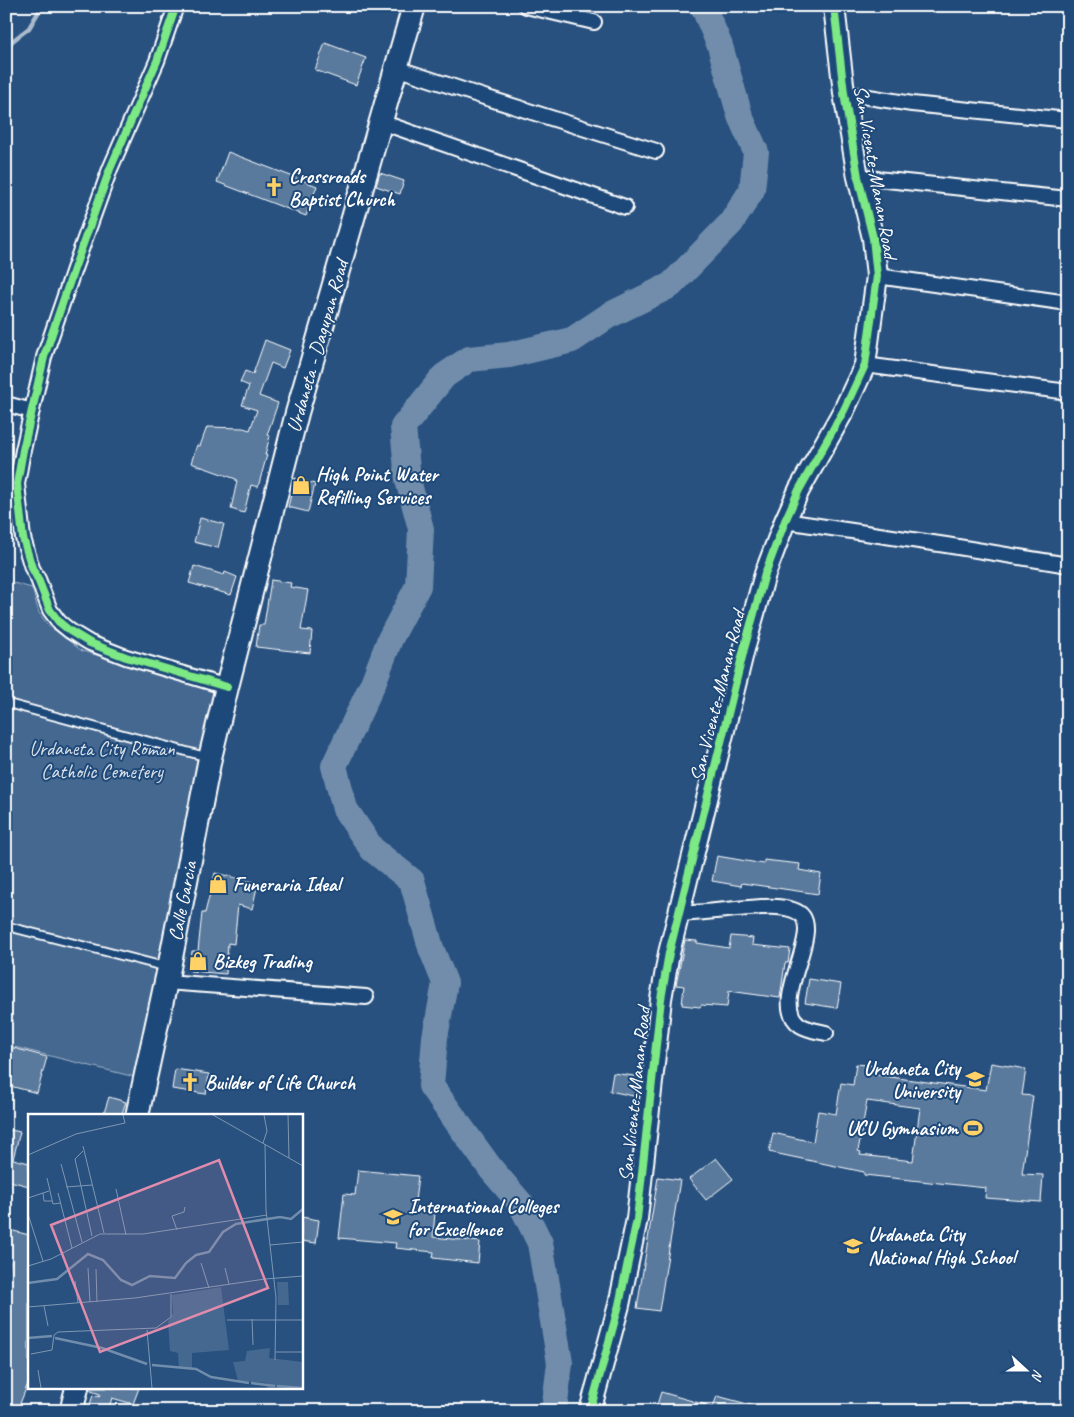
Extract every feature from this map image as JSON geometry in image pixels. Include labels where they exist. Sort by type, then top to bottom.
[{"type":"main road","name":"Urdaneta - Dagupan Road","points":[[227,687],[297,413],[414,6]]},
{"type":"main road","name":"Calle Garcia","points":[[137,1114],[168,975],[210,758],[227,687]]},
{"type":"street","points":[[176,6],[156,62],[110,169],[44,358],[17,484],[23,538],[32,568],[50,610],[59,622],[90,644],[126,657],[227,687]]},
{"type":"street","points":[[526,6],[594,22]]},
{"type":"street","name":"San Vicente-Manan Road","points":[[590,1411],[619,1305],[637,1219],[669,953],[744,649],[765,574],[785,521],[799,490],[844,410],[865,365],[877,276],[873,238],[858,177],[844,93],[834,6]]},
{"type":"street","points":[[396,68],[656,151]]},
{"type":"street","points":[[844,93],[912,104],[1068,120]]},
{"type":"street","points":[[381,122],[625,207]]},
{"type":"street","points":[[858,177],[1068,199]]},
{"type":"street","points":[[877,276],[1068,303]]},
{"type":"street","points":[[865,365],[1068,392]]},
{"type":"street","points":[[6,404],[32,411]]},
{"type":"street","points":[[785,521],[1068,565]]},
{"type":"street","points":[[679,914],[767,907],[786,909],[800,914],[805,920],[806,937],[794,981],[790,1011],[799,1024],[826,1033]]},
{"type":"street","points":[[168,975],[366,996]]},
{"type":"lane","points":[[6,703],[210,758]]},
{"type":"lane","points":[[6,926],[168,975]]},
{"type":"green space","name":"Urdaneta City Roman Catholic Cemetery","points":[[6,581],[32,588],[39,613],[48,625],[82,651],[197,682],[207,687],[213,693],[135,1077],[6,1045]]},
{"type":"building","points":[[325,43],[366,58],[356,85],[315,70]]},
{"type":"building","name":"Crossroads Baptist Church","points":[[228,152],[317,186],[306,216],[217,182]]},
{"type":"building","points":[[380,173],[404,181],[400,194],[376,186]]},
{"type":"building","points":[[265,340],[290,350],[283,368],[271,363],[259,396],[278,403],[267,435],[270,436],[265,455],[267,455],[258,487],[251,485],[244,513],[231,509],[236,479],[191,463],[197,445],[200,446],[207,427],[243,428],[250,430],[257,410],[242,405],[249,386],[240,382],[245,371],[253,374]]},
{"type":"building","points":[[295,478],[315,484],[308,512],[288,507]]},
{"type":"building","points":[[200,518],[224,524],[218,548],[194,542]]},
{"type":"building","points":[[194,566],[224,575],[225,572],[237,577],[231,595],[189,583]]},
{"type":"building","points":[[271,580],[291,583],[290,587],[308,590],[301,630],[312,631],[310,653],[256,647],[259,625],[264,625]]},
{"type":"building","points":[[717,856],[764,864],[764,860],[800,864],[799,870],[821,874],[818,894],[742,883],[741,886],[712,881]]},
{"type":"building","points":[[215,873],[258,883],[252,909],[238,905],[234,944],[228,943],[226,974],[190,971],[192,951],[198,951],[202,913],[205,913]]},
{"type":"building","points":[[731,936],[753,938],[752,945],[790,949],[788,963],[785,963],[780,998],[729,991],[727,1007],[682,1005],[684,986],[676,985],[685,940],[729,948]]},
{"type":"building","points":[[809,979],[841,984],[837,1008],[805,1003]]},
{"type":"building","points":[[6,1046],[47,1057],[37,1093],[6,1085]]},
{"type":"building","points":[[991,1063],[1026,1069],[1022,1095],[1033,1096],[1022,1174],[1043,1175],[1041,1202],[985,1198],[986,1188],[864,1175],[864,1172],[769,1152],[773,1133],[813,1142],[818,1111],[836,1114],[841,1083],[853,1085],[856,1064],[877,1066],[876,1075],[986,1090]],"holes":[[[867,1101],[920,1108],[913,1161],[860,1155],[861,1152],[858,1151]]]},
{"type":"building","name":"Builder of Life Church","points":[[175,1069],[209,1074],[206,1094],[172,1089]]},
{"type":"building","points":[[613,1073],[641,1077],[638,1097],[610,1091]]},
{"type":"building","points":[[109,1097],[126,1102],[122,1114],[104,1114]]},
{"type":"building","points":[[6,1129],[20,1132],[13,1159],[28,1163],[28,1186],[6,1180]]},
{"type":"building","points":[[716,1158],[733,1179],[706,1200],[689,1179]]},
{"type":"building","points":[[358,1170],[418,1176],[414,1210],[435,1212],[433,1237],[480,1242],[478,1263],[433,1258],[434,1252],[395,1248],[396,1243],[339,1238],[344,1194],[355,1195]]},
{"type":"building","points":[[658,1177],[680,1180],[659,1311],[637,1308]]},
{"type":"building","points":[[302,1217],[319,1220],[316,1243],[302,1241]]},
{"type":"building","points":[[6,1229],[28,1235],[28,1384],[17,1411],[6,1411],[6,1280],[11,1262],[6,1261]]},
{"type":"building","points":[[138,1390],[133,1404],[112,1398],[108,1411],[88,1411],[93,1395],[99,1397],[100,1394],[91,1391]]},
{"type":"building","points":[[661,1392],[713,1407],[717,1396],[759,1407],[759,1411],[655,1411]]},
{"type":"waterway","points":[[6,46],[29,28],[42,6]]},
{"type":"waterway","points":[[554,1411],[560,1363],[540,1243],[521,1204],[491,1169],[431,1086],[435,1037],[445,983],[431,948],[412,881],[372,849],[345,809],[334,766],[373,683],[390,639],[418,586],[421,529],[408,480],[403,427],[444,376],[469,359],[509,355],[572,340],[608,316],[671,285],[731,223],[752,190],[756,152],[740,116],[720,46],[703,6]]},
{"type":"cycle path","points":[[176,6],[157,61],[110,169],[44,357],[17,484],[23,538],[32,568],[50,610],[59,622],[90,643],[126,657],[227,687]]},
{"type":"cycle path","points":[[590,1411],[619,1305],[637,1219],[661,999],[669,953],[744,649],[765,574],[785,521],[799,490],[844,410],[865,365],[877,276],[873,238],[858,177],[844,93],[834,6]]},
{"type":"place","name":"Crossroads Baptist Church","points":[[274,187]]},
{"type":"place","name":"High Point Water Refilling Services","points":[[301,485]]},
{"type":"place","name":"Funeraria Ideal","points":[[218,884]]},
{"type":"place","name":"Bizkeg Trading","points":[[198,961]]},
{"type":"place","name":"Urdaneta City University","points":[[975,1079]]},
{"type":"place","name":"Builder of Life Church","points":[[190,1082]]},
{"type":"place","name":"UCU Gymnasium","points":[[973,1128]]},
{"type":"place","name":"International Colleges for Excellence","points":[[393,1217]]},
{"type":"place","name":"Urdaneta City National High School","points":[[853,1246]]}]
